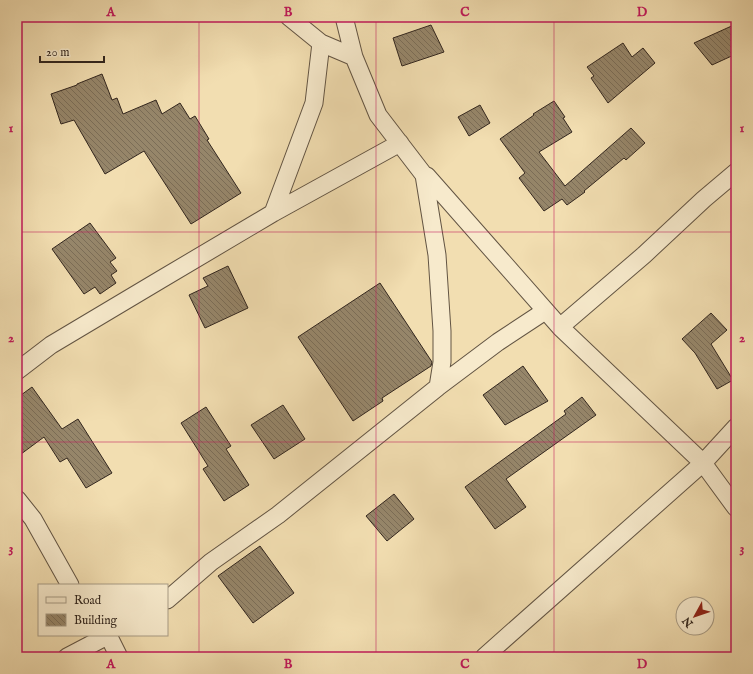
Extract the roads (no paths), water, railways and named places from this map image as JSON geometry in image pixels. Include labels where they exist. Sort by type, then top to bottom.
[{"type":"street","points":[[289,17],[321,43],[354,56]]},
{"type":"street","points":[[344,17],[354,56],[378,115],[424,175],[427,176],[545,311],[703,463],[736,508]]},
{"type":"street","points":[[273,213],[314,103],[321,43]]},
{"type":"street","points":[[17,371],[51,345],[273,213],[400,143]]},
{"type":"street","points":[[560,326],[644,255],[704,199],[736,172]]},
{"type":"street","points":[[424,175],[437,255],[442,331],[442,362],[438,387]]},
{"type":"street","points":[[168,599],[211,562],[278,515],[438,387],[498,342],[545,311]]},
{"type":"street","points":[[484,657],[703,463],[736,427]]},
{"type":"street","points":[[17,499],[33,519],[69,584]]},
{"type":"street","points":[[67,657],[107,636]]},
{"type":"street","points":[[109,636],[119,657]]}]
